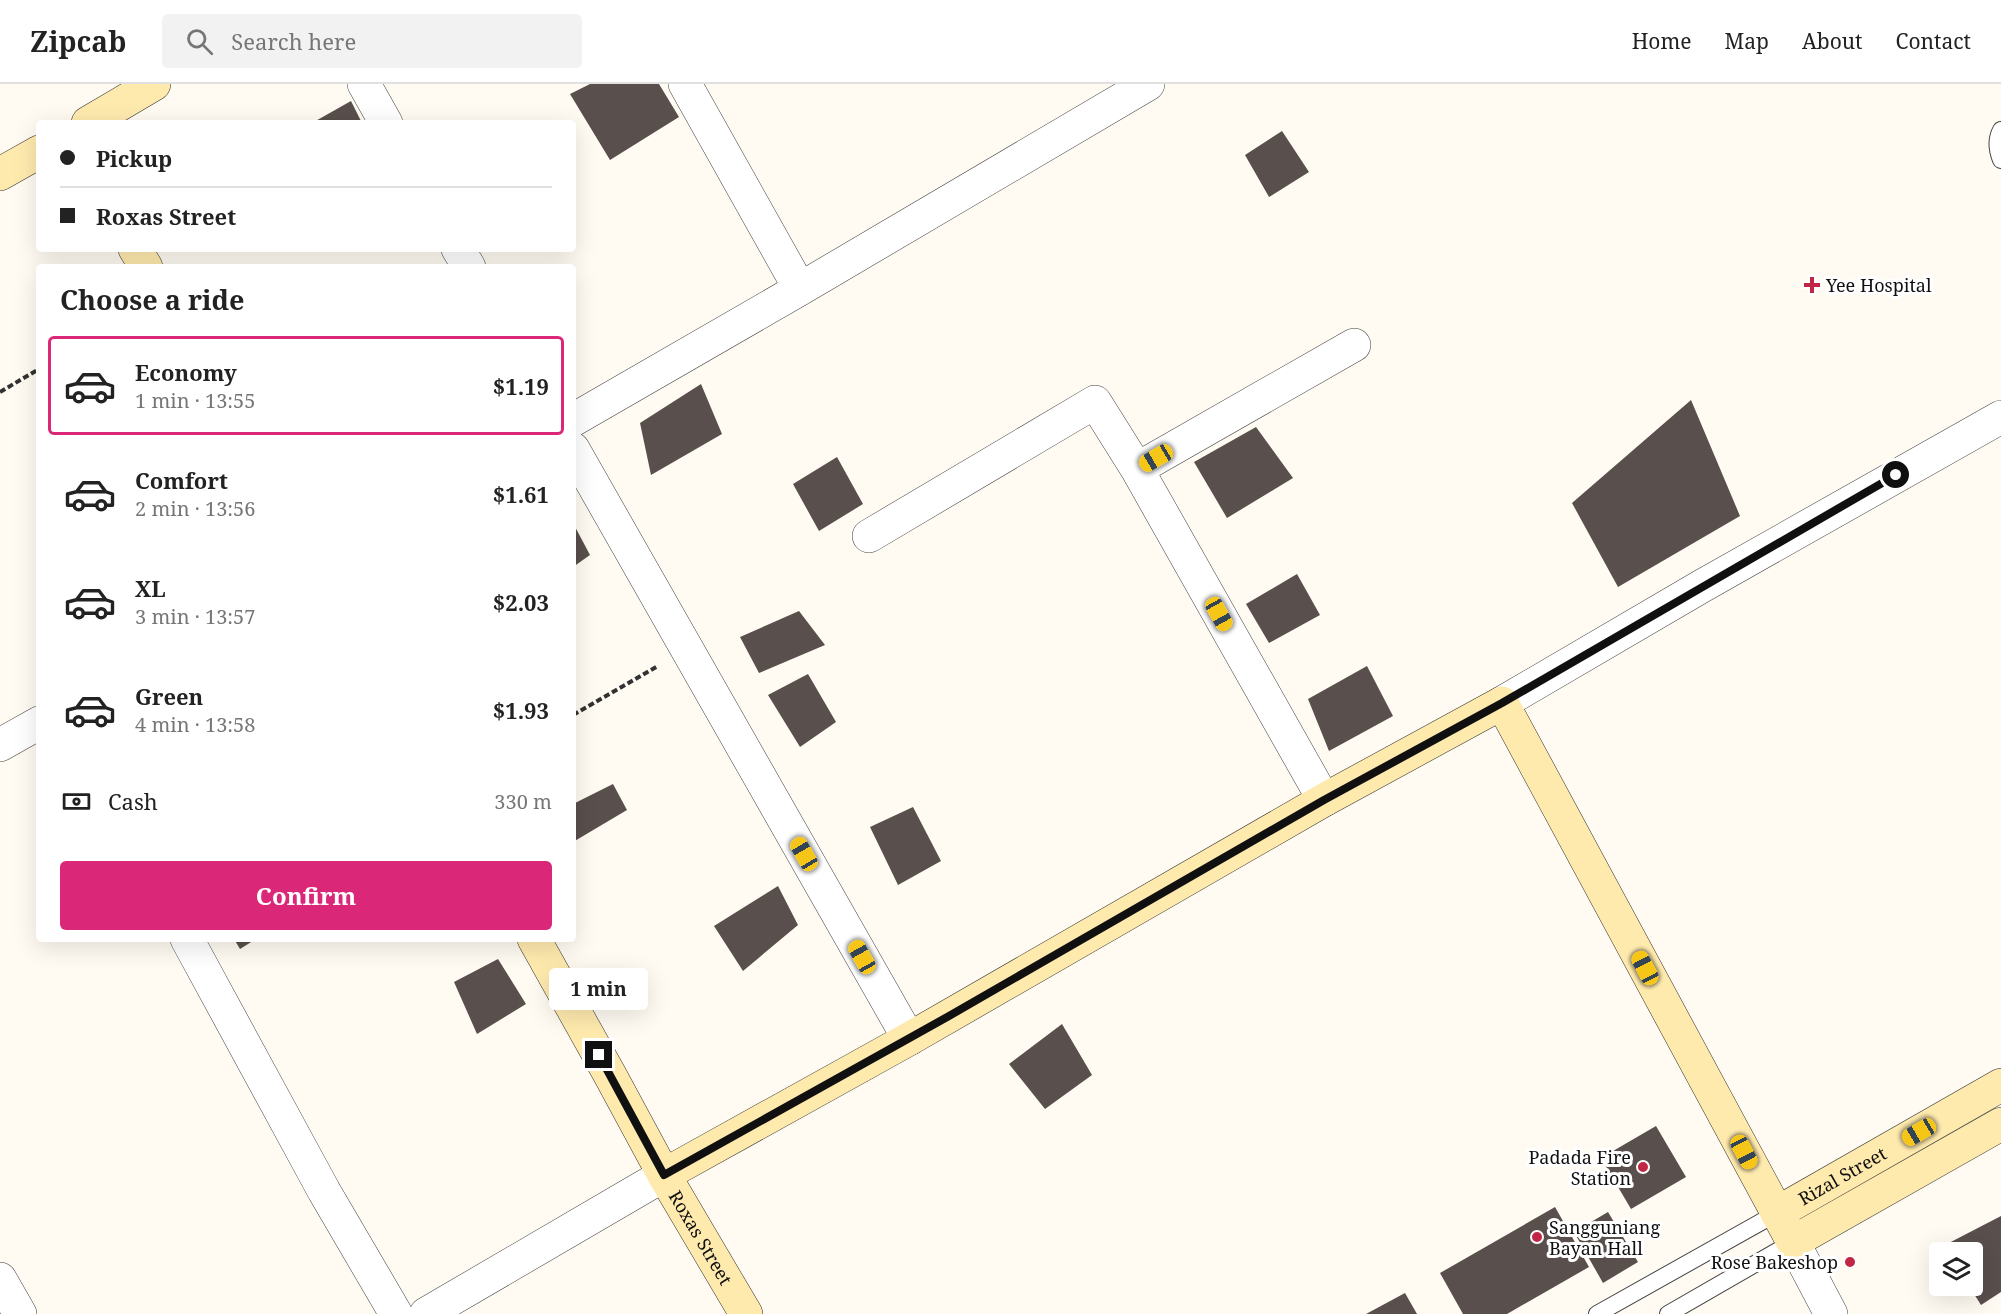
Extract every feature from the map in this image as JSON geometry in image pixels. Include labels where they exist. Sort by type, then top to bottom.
[{"type":"street","points":[[93,120],[154,84]]},
{"type":"street","points":[[364,84],[384,120]]},
{"type":"street","points":[[686,84],[800,289]]},
{"type":"street","points":[[576,418],[1148,84]]},
{"type":"street","points":[[0,174],[36,154]]},
{"type":"street","points":[[1137,469],[1354,345]]},
{"type":"street","points":[[869,536],[1095,402],[1137,469],[1324,800]]},
{"type":"street","points":[[426,1314],[664,1175],[909,1039],[1324,800],[1502,703],[1712,580],[2001,417]]},
{"type":"street","points":[[576,454],[909,1039]]},
{"type":"street","points":[[1502,703],[1831,1314]]},
{"type":"street","points":[[0,745],[36,725]]},
{"type":"street","points":[[189,942],[324,1191],[396,1314]]},
{"type":"street","name":"Roxas Street","points":[[536,942],[664,1175],[746,1314]]},
{"type":"street","name":"Rizal Street","points":[[1777,1213],[2001,1085]]},
{"type":"street","name":"Rizal Street","points":[[1792,1242],[2001,1124]]},
{"type":"street","points":[[0,1279],[20,1314]]},
{"type":"lane","points":[[2001,130],[1998,136],[1998,153],[2001,160]]},
{"type":"lane","points":[[1597,1314],[1777,1213]]},
{"type":"lane","points":[[1668,1314],[1792,1242]]},
{"type":"path","points":[[0,392],[36,371]]},
{"type":"path","points":[[576,713],[687,649]]},
{"type":"building","points":[[590,84],[659,84],[679,117],[610,160],[570,94]]},
{"type":"building","points":[[351,101],[360,120],[317,120]]},
{"type":"building","points":[[1282,131],[1309,172],[1269,197],[1245,155]]},
{"type":"building","points":[[701,384],[722,434],[651,475],[640,423]]},
{"type":"building","points":[[1691,400],[1740,516],[1618,587],[1572,503]]},
{"type":"building","points":[[1256,427],[1293,478],[1227,518],[1194,462]]},
{"type":"building","points":[[837,457],[863,504],[819,531],[793,484]]},
{"type":"building","points":[[576,529],[590,555],[576,565]]},
{"type":"building","points":[[1297,574],[1320,615],[1269,643],[1246,604]]},
{"type":"building","points":[[799,611],[825,645],[759,673],[740,637]]},
{"type":"building","points":[[1367,666],[1393,716],[1329,751],[1308,699]]},
{"type":"building","points":[[808,674],[836,722],[800,747],[768,695]]},
{"type":"building","points":[[613,784],[627,810],[576,840],[576,802]]},
{"type":"building","points":[[913,807],[941,861],[898,885],[870,827]]},
{"type":"building","points":[[778,886],[798,925],[743,971],[714,926]]},
{"type":"building","points":[[236,942],[251,942],[240,949]]},
{"type":"building","points":[[498,959],[526,1004],[477,1034],[454,982]]},
{"type":"building","points":[[1062,1024],[1092,1075],[1045,1109],[1009,1064]]},
{"type":"building","name":"Padada Fire Station","points":[[1656,1126],[1686,1177],[1631,1209],[1601,1158]]},
{"type":"building","name":"Sangguniang Bayan Hall","points":[[1555,1207],[1589,1267],[1507,1314],[1463,1314],[1440,1273]]},
{"type":"building","points":[[1608,1212],[1638,1262],[1603,1283],[1574,1232]]},
{"type":"building","points":[[2001,1216],[2001,1292],[1981,1305],[1975,1296],[1983,1296],[1983,1242],[1951,1242]]},
{"type":"building","points":[[1405,1293],[1417,1314],[1366,1314]]},
{"type":"place","name":"Yee Hospital","points":[[1812,285]]},
{"type":"place","name":"Padada Fire Station","points":[[1643,1167]]},
{"type":"place","name":"Sangguniang Bayan Hall","points":[[1537,1237]]},
{"type":"place","name":"Rose Bakeshop","points":[[1850,1262]]},
{"type":"route","points":[[599,1055],[664,1175],[949,1016],[1324,800],[1502,703],[1896,475]]}]
